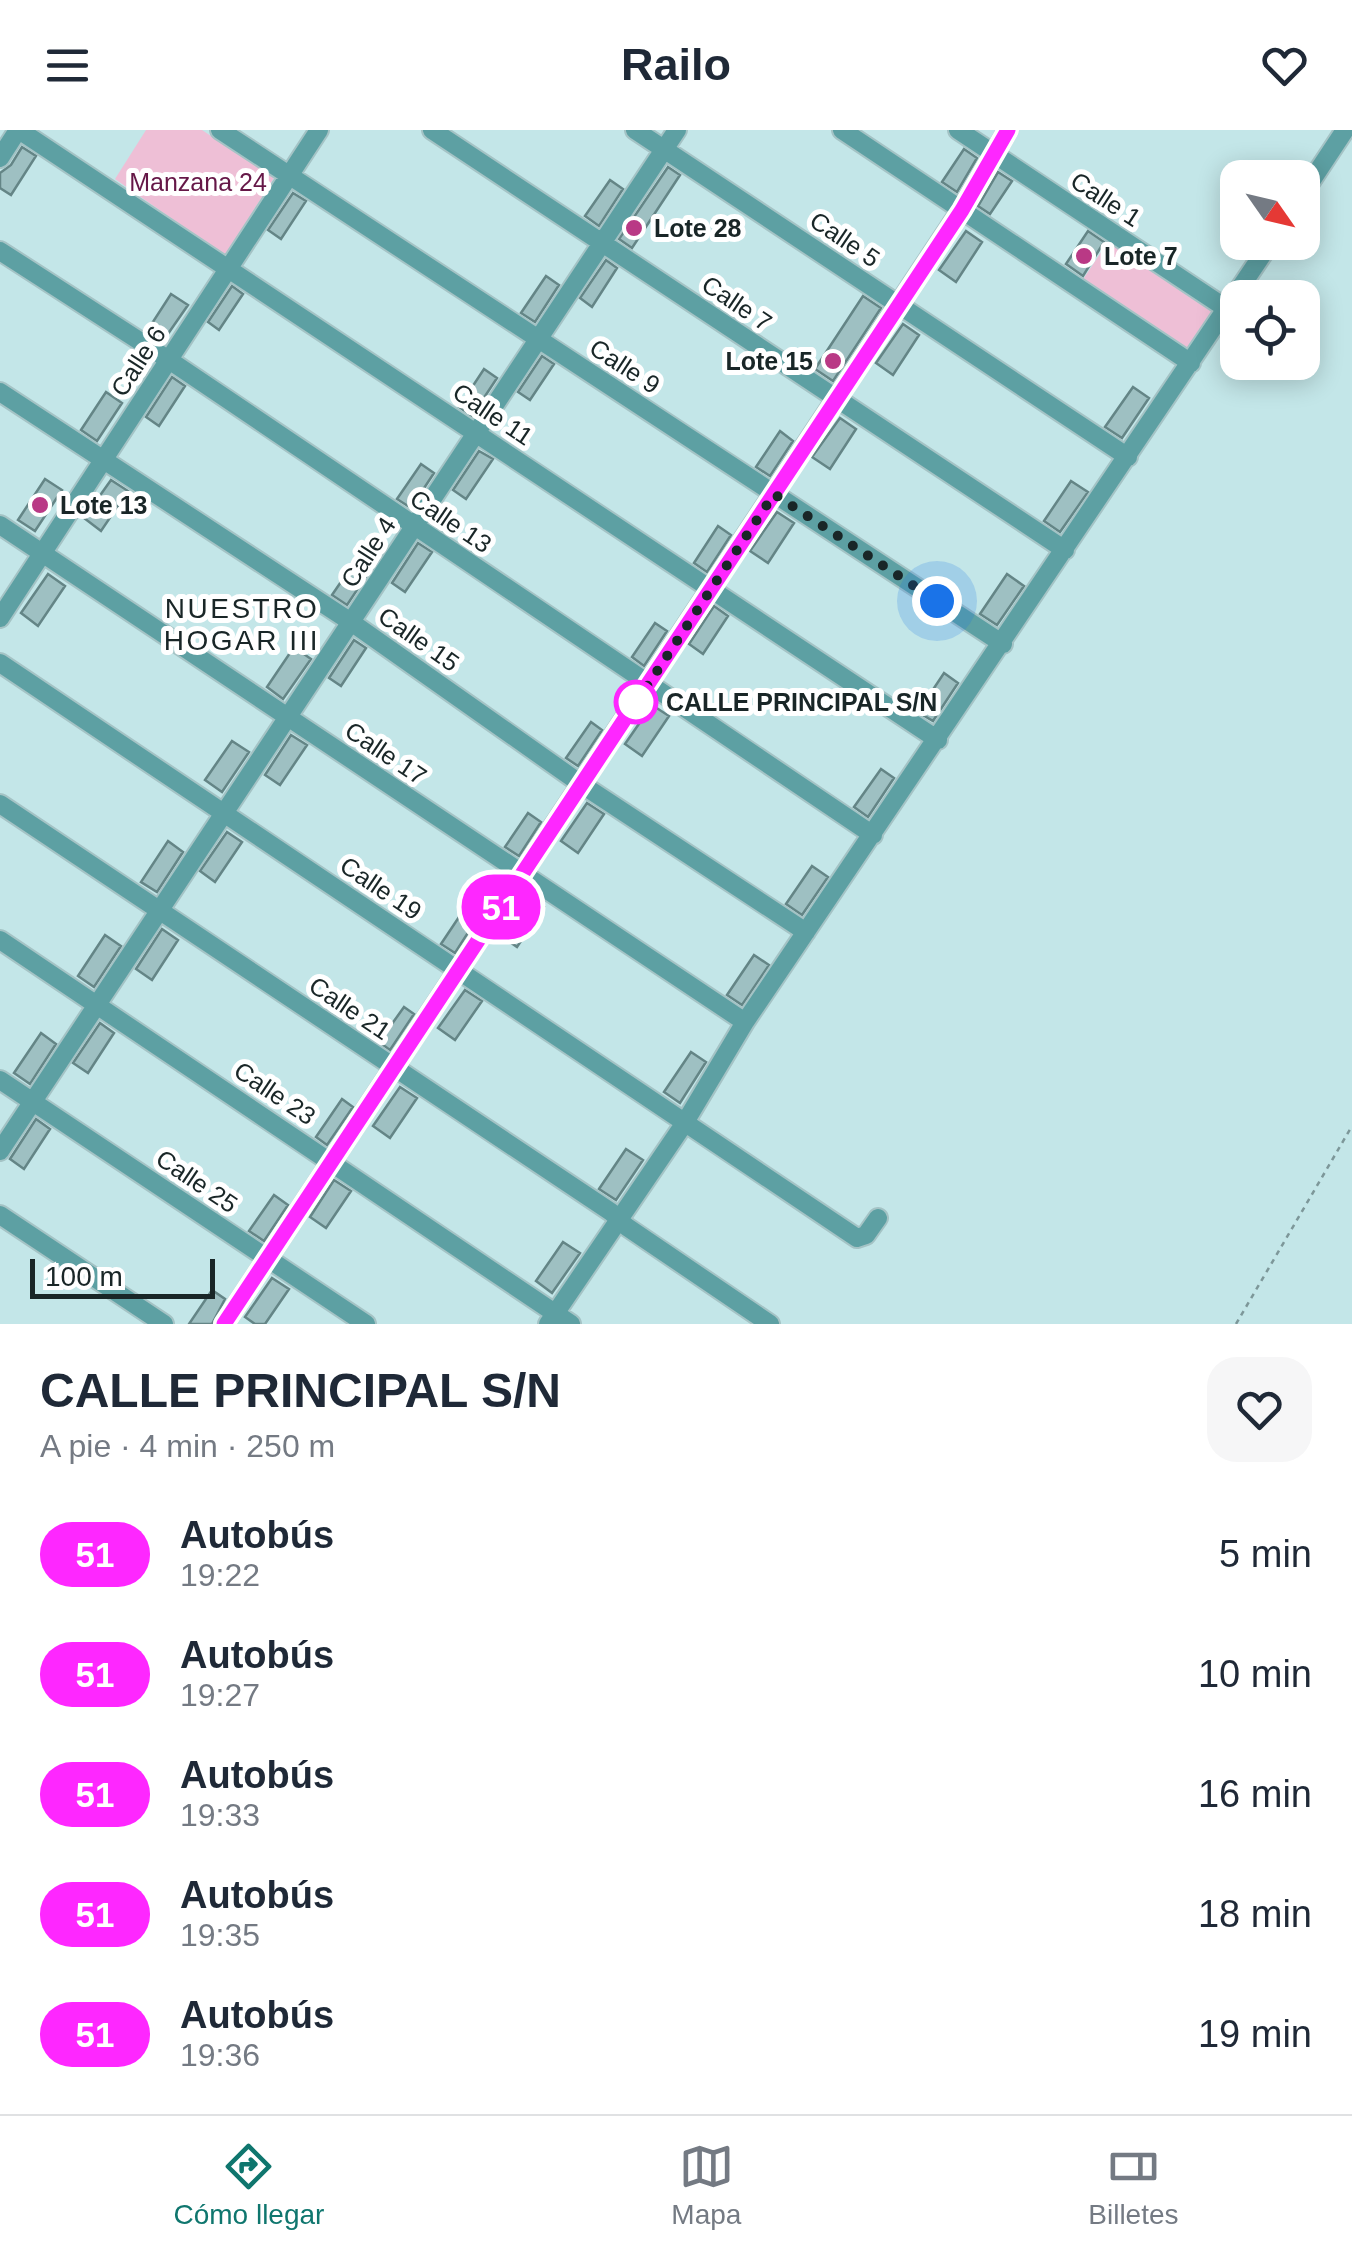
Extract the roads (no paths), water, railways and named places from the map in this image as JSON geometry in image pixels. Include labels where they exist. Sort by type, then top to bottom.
[{"type":"street","points":[[0,158],[19,130]]},
{"type":"street","name":"Calle 11","points":[[19,130],[938,740]]},
{"type":"street","name":"Calle 9","points":[[220,130],[1003,644]]},
{"type":"street","name":"Calle 6","points":[[0,618],[318,130]]},
{"type":"street","name":"Calle 7","points":[[432,130],[1065,550]]},
{"type":"street","name":"Calle 5","points":[[635,130],[1128,457]]},
{"type":"street","name":"Calle 4","points":[[0,1151],[677,130]]},
{"type":"street","points":[[842,130],[1191,362]]},
{"type":"street","name":"Calle 1","points":[[958,130],[1220,304]]},
{"type":"street","points":[[224,1324],[962,210],[1008,130]]},
{"type":"street","points":[[1320,168],[1345,130]]},
{"type":"street","name":"Calle 13","points":[[0,251],[872,835]]},
{"type":"street","points":[[558,1320],[745,1022],[1220,319]]},
{"type":"street","name":"Calle 15","points":[[0,392],[351,622],[581,784],[806,932]]},
{"type":"street","name":"Calle 17","points":[[0,526],[745,1022]]},
{"type":"street","name":"Calle 19","points":[[0,663],[857,1238],[866,1235],[878,1218]]},
{"type":"street","name":"Calle 21","points":[[0,804],[620,1219],[770,1324]]},
{"type":"street","name":"Calle 23","points":[[0,940],[332,1161],[558,1320]]},
{"type":"street","name":"Calle 25","points":[[0,1080],[366,1324]]},
{"type":"street","points":[[0,1215],[164,1324]]},
{"type":"place","name":"Lote 28","points":[[634,228]]},
{"type":"place","name":"Lote 7","points":[[1084,256]]},
{"type":"place","name":"Lote 15","points":[[833,361]]},
{"type":"place","name":"Lote 13","points":[[40,505]]},
{"type":"place","name":"CALLE PRINCIPAL S/N","points":[[636,702]]},
{"type":"district","name":"NUESTRO HOGAR III","points":[[242,624]]},
{"type":"park label","name":"Manzana 24","points":[[198,182]]}]
